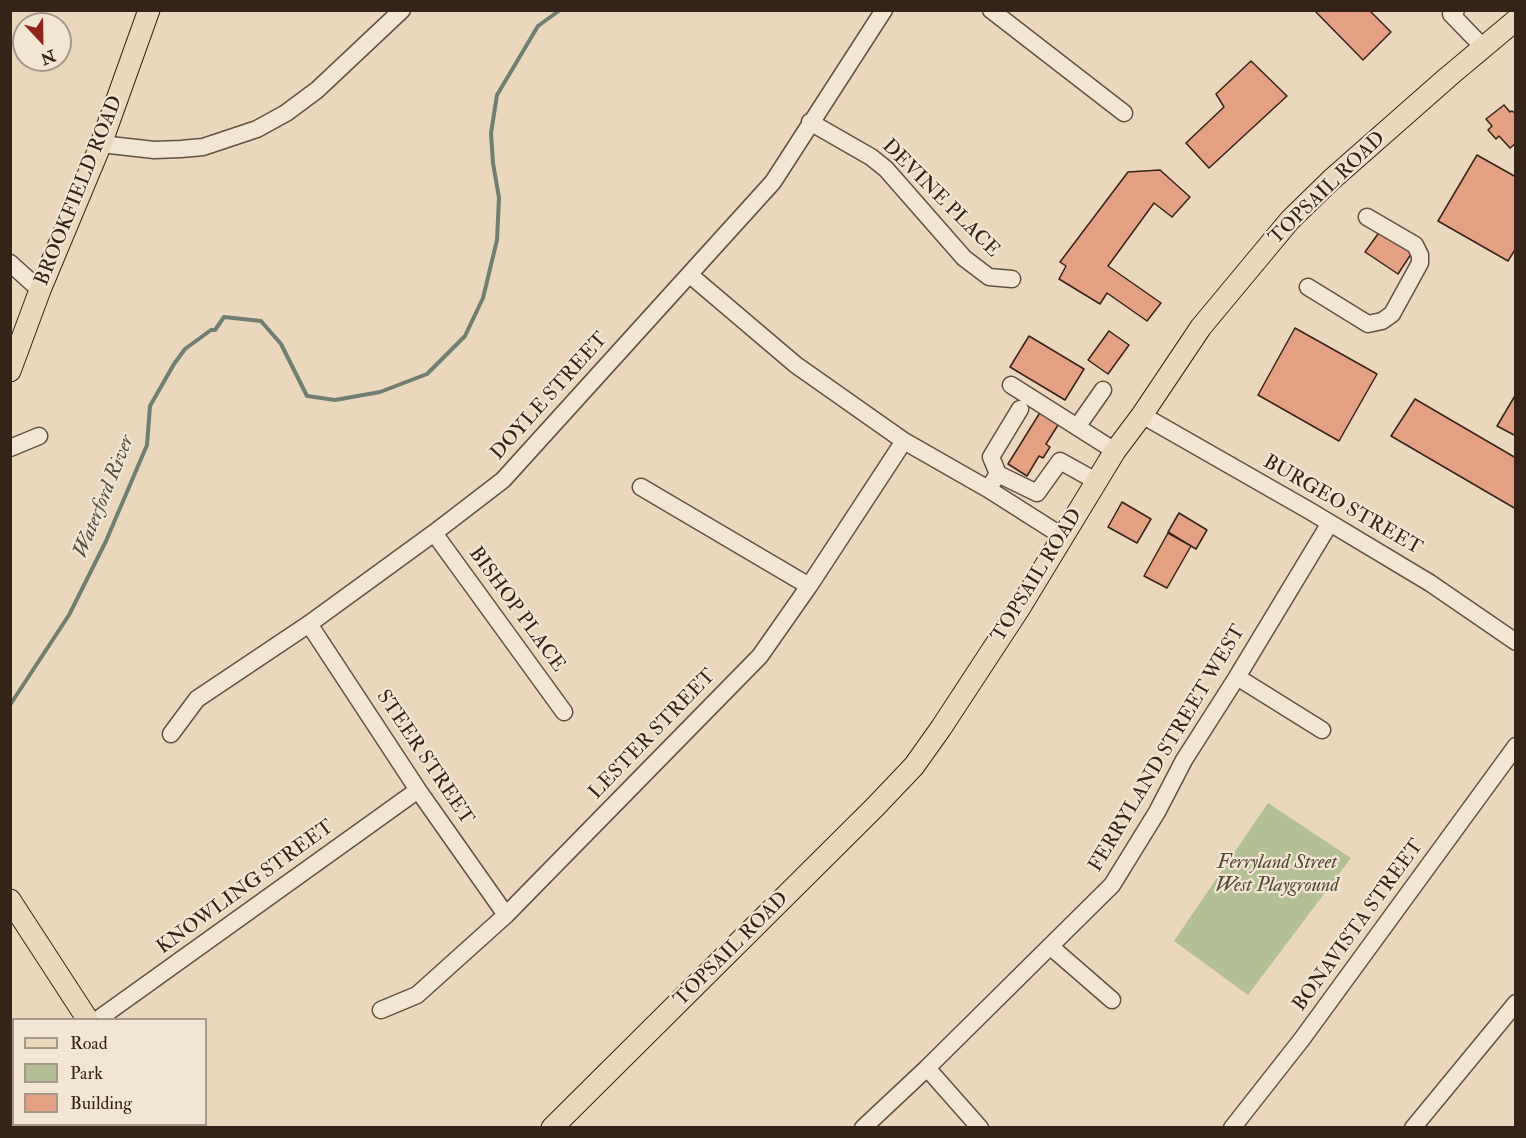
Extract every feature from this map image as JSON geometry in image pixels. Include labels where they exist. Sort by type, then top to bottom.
[{"type":"main road","name":"BROOKFIELD ROAD","points":[[10,370],[100,144],[149,10]]},
{"type":"main road","name":"TOPSAIL ROAD","points":[[552,1128],[914,766],[941,729],[1019,609],[1115,451],[1201,327],[1290,220],[1331,180],[1515,21]]},
{"type":"main road","points":[[10,900],[87,1018]]},
{"type":"street","points":[[100,144],[154,150],[192,148],[226,140],[257,129],[286,113],[317,90],[402,10]]},
{"type":"street","name":"DOYLE STREET","points":[[171,734],[197,699],[309,624],[503,480],[773,182],[884,10]]},
{"type":"street","points":[[991,10],[1124,113]]},
{"type":"street","points":[[1452,12],[1483,47]]},
{"type":"street","name":"DEVINE PLACE","points":[[810,122],[871,157],[886,169],[964,258],[990,277],[1012,279]]},
{"type":"street","points":[[1308,287],[1368,324],[1382,321],[1392,314],[1420,263],[1420,255],[1415,245],[1367,217]]},
{"type":"street","points":[[10,263],[40,290]]},
{"type":"street","points":[[690,275],[796,365],[904,441],[988,489],[1062,536]]},
{"type":"street","points":[[1011,384],[1115,451]]},
{"type":"street","points":[[1077,427],[1103,390]]},
{"type":"street","points":[[1020,409],[991,457],[998,474],[1037,493],[1060,461],[1096,481]]},
{"type":"street","name":"BURGEO STREET","points":[[1142,415],[1430,582],[1515,642]]},
{"type":"street","points":[[10,448],[39,436]]},
{"type":"street","name":"LESTER STREET","points":[[381,1010],[417,995],[506,915],[760,656],[904,441]]},
{"type":"street","points":[[988,489],[998,474]]},
{"type":"street","points":[[641,487],[809,586]]},
{"type":"street","name":"FERRYLAND STREET WEST","points":[[863,1128],[1112,885],[1157,812],[1184,760],[1238,677],[1330,523]]},
{"type":"street","name":"BISHOP PLACE","points":[[434,533],[564,712]]},
{"type":"street","name":"STEER STREET","points":[[309,624],[418,790],[506,915]]},
{"type":"street","points":[[1238,677],[1322,730]]},
{"type":"street","name":"BONAVISTA STREET","points":[[1232,1128],[1302,1039],[1515,746]]},
{"type":"street","name":"KNOWLING STREET","points":[[100,1018],[418,790]]},
{"type":"street","points":[[1051,947],[1112,1000]]},
{"type":"street","points":[[1413,1128],[1515,1003]]},
{"type":"street","points":[[927,1068],[980,1128]]},
{"type":"green space","name":"Ferryland Street West Playground","points":[[1268,803],[1351,858],[1248,995],[1174,941]]},
{"type":"building","points":[[1314,10],[1369,10],[1391,32],[1363,60]]},
{"type":"building","points":[[1251,61],[1287,96],[1209,168],[1186,143],[1224,107],[1216,94]]},
{"type":"building","points":[[1504,105],[1510,112],[1516,114],[1516,143],[1510,148],[1499,136],[1496,139],[1488,130],[1492,126],[1486,119]]},
{"type":"building","points":[[1477,155],[1516,177],[1516,248],[1508,261],[1438,221]]},
{"type":"building","points":[[1160,170],[1190,197],[1172,217],[1154,203],[1108,266],[1161,303],[1147,321],[1107,293],[1100,304],[1059,279],[1066,266],[1060,262],[1128,172]]},
{"type":"building","points":[[1383,227],[1415,248],[1398,274],[1365,252]]},
{"type":"building","points":[[1295,328],[1377,374],[1339,441],[1258,395]]},
{"type":"building","points":[[1109,331],[1129,345],[1108,374],[1088,360]]},
{"type":"building","points":[[1029,336],[1084,369],[1065,400],[1010,367]]},
{"type":"building","points":[[1516,394],[1516,436],[1497,426]]},
{"type":"building","points":[[1415,399],[1516,458],[1516,509],[1391,436]]},
{"type":"building","points":[[1041,411],[1060,422],[1046,444],[1050,447],[1043,458],[1039,456],[1027,476],[1008,464]]},
{"type":"building","points":[[1122,502],[1151,519],[1137,543],[1108,527]]},
{"type":"building","points":[[1179,513],[1207,530],[1196,549],[1168,532]]},
{"type":"building","points":[[1168,533],[1191,546],[1167,588],[1144,576]]},
{"type":"waterway","name":"Waterford River","points":[[10,705],[69,615],[106,541],[147,445],[150,406],[185,349],[211,330],[215,330],[224,317],[261,321],[281,344],[307,396],[335,400],[380,392],[427,374],[465,336],[483,298],[497,240],[499,198],[491,133],[497,95],[538,26],[560,10]]}]
